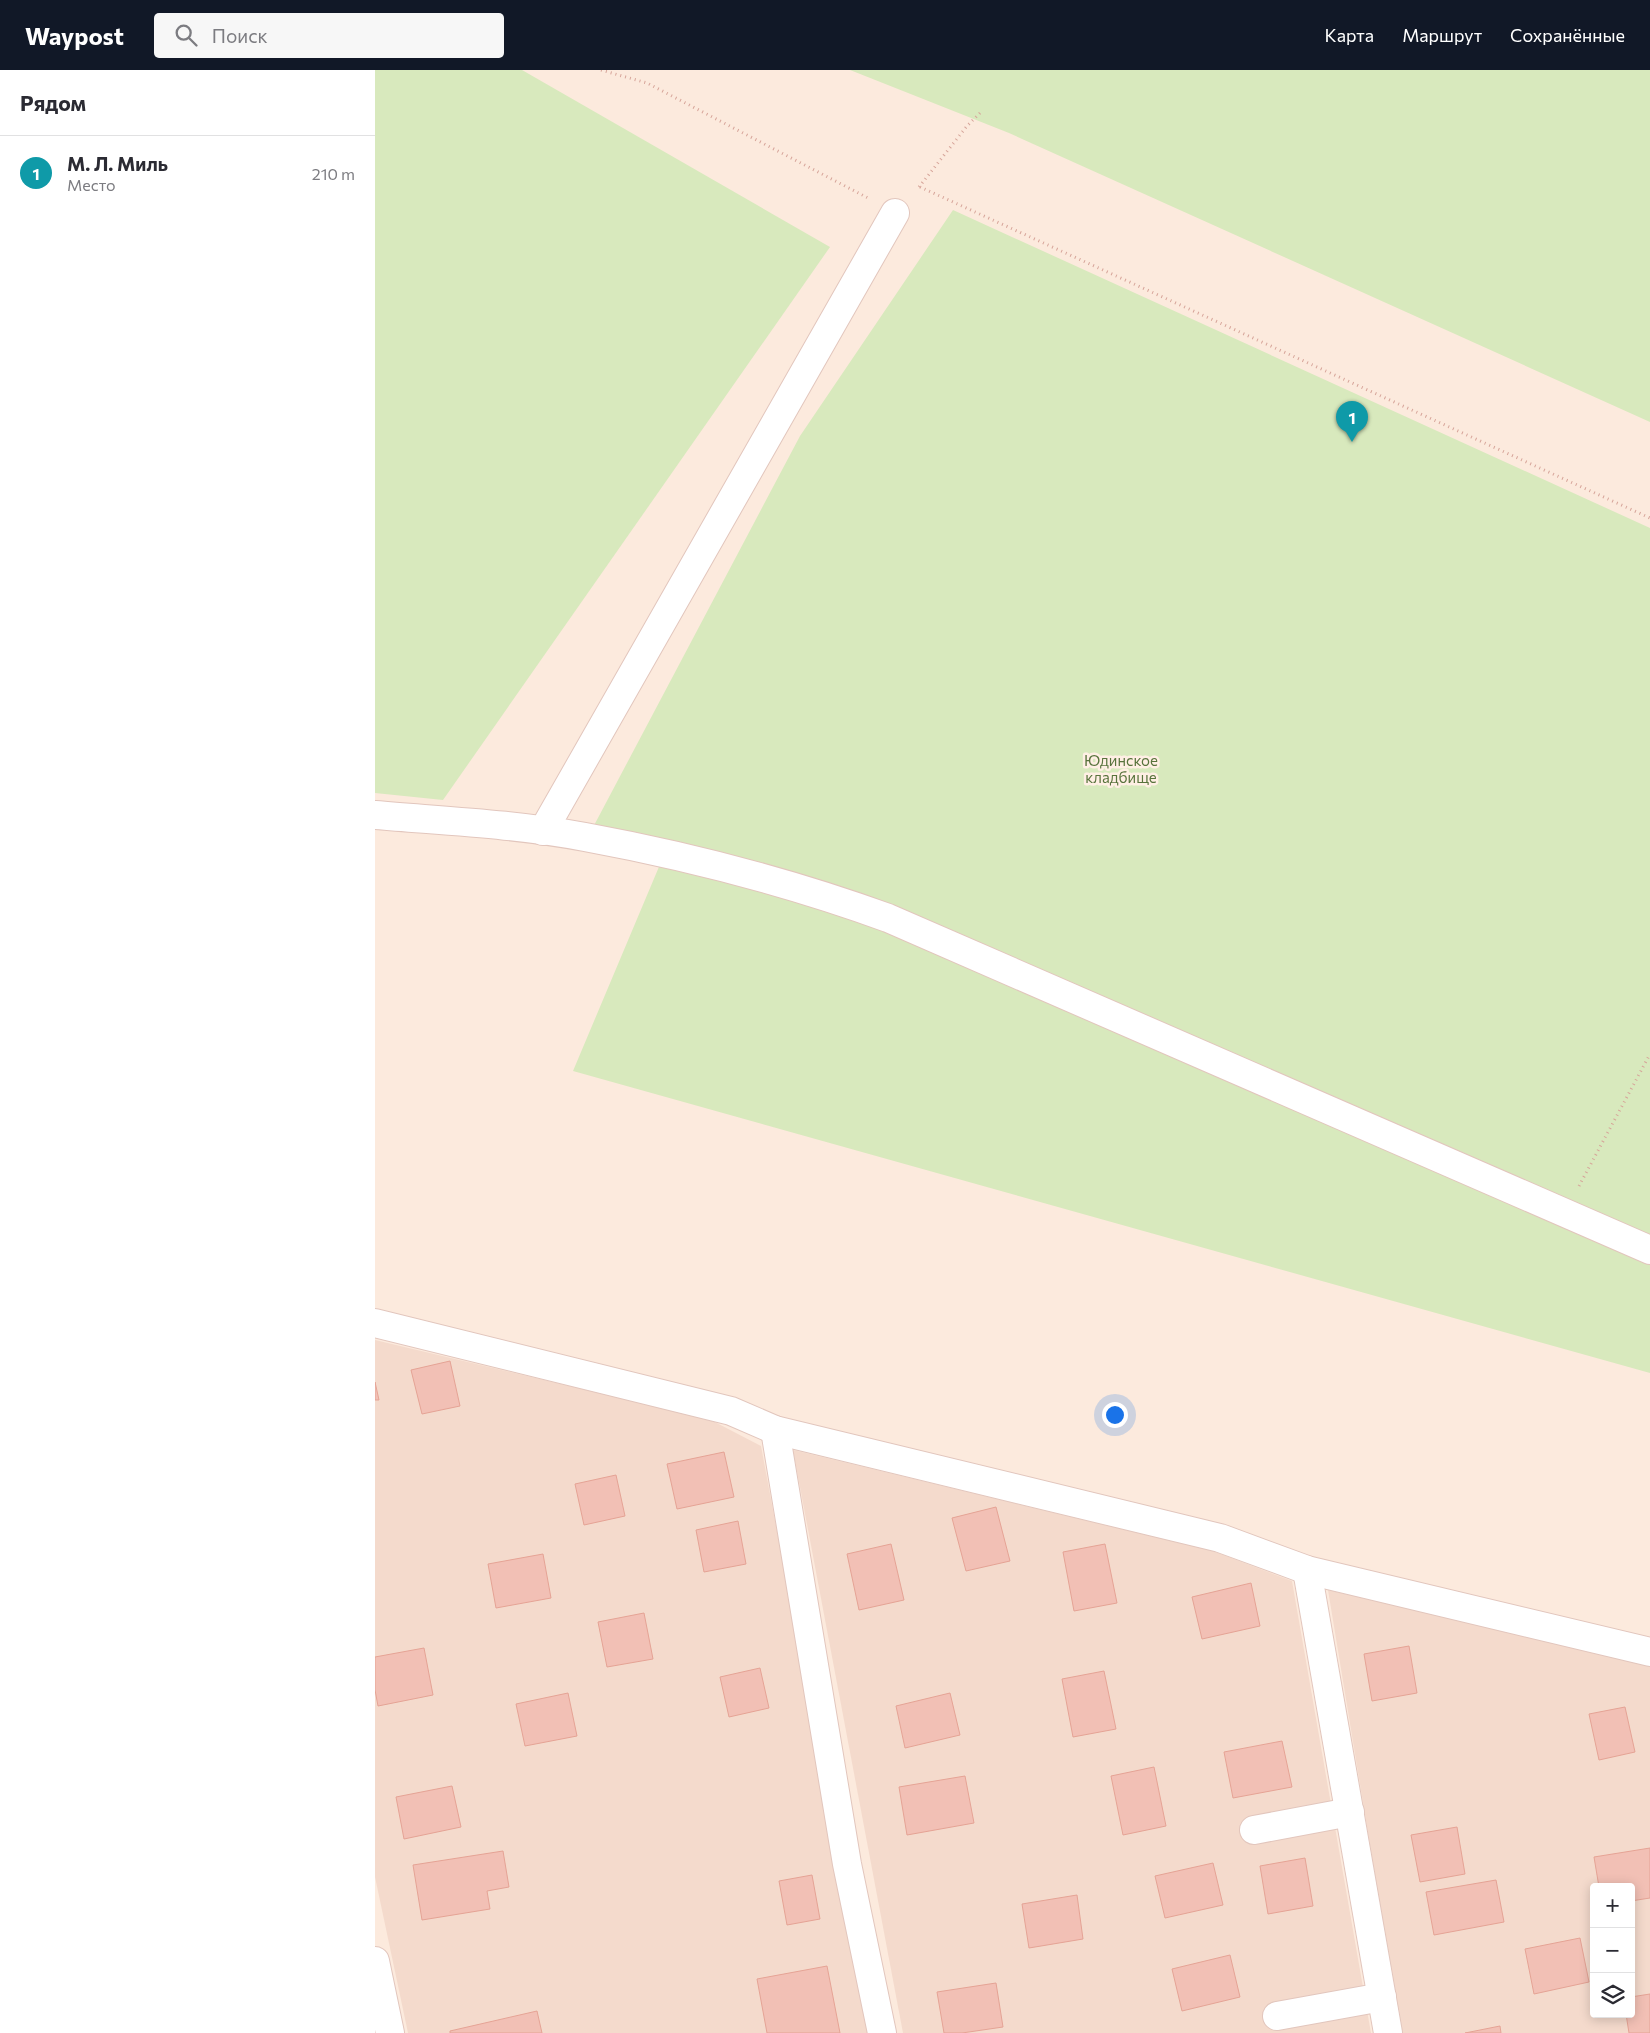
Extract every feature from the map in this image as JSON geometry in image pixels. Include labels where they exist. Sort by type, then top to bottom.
[{"type":"street","points":[[543,831],[895,213]]},
{"type":"street","points":[[375,815],[543,831],[585,837],[700,860],[829,897],[888,918],[1650,1250]]},
{"type":"street","points":[[375,1323],[731,1411],[775,1430],[1220,1538],[1307,1570],[1650,1652]]},
{"type":"street","points":[[775,1430],[847,1864],[883,2033]]},
{"type":"street","points":[[1307,1570],[1388,2033]]},
{"type":"street","points":[[1254,1830],[1350,1812]]},
{"type":"street","points":[[375,1961],[390,2033]]},
{"type":"street","points":[[1277,2016],[1382,1997]]},
{"type":"path","points":[[601,70],[647,83],[895,213],[920,187],[967,126],[980,114]]},
{"type":"path","points":[[920,187],[1650,518]]},
{"type":"path","points":[[1564,1213],[1650,1054]]},
{"type":"shaded area","points":[[375,1340],[709,1419],[761,1446],[871,2033],[408,2033],[375,1877]]},
{"type":"shaded area","points":[[793,1450],[1213,1551],[1292,1581],[1371,2033],[903,2033]]},
{"type":"shaded area","points":[[1328,1590],[1650,1665],[1650,2033],[1401,2033]]},
{"type":"green space","points":[[375,70],[522,70],[830,247],[443,800],[375,793]]},
{"type":"green space","points":[[850,70],[1650,70],[1650,422],[1009,133]]},
{"type":"green space","name":"Юдинское кладбище","points":[[953,210],[1650,528],[1650,1373],[573,1071],[661,862],[581,850],[800,436]]},
{"type":"building","points":[[450,1361],[460,1406],[422,1414],[411,1370]]},
{"type":"building","points":[[375,1382],[379,1400],[375,1400]]},
{"type":"building","points":[[724,1452],[734,1497],[677,1509],[667,1464]]},
{"type":"building","points":[[616,1475],[625,1516],[584,1525],[575,1484]]},
{"type":"building","points":[[996,1507],[1010,1561],[966,1571],[952,1518]]},
{"type":"building","points":[[738,1521],[746,1564],[704,1572],[696,1530]]},
{"type":"building","points":[[891,1544],[904,1600],[859,1610],[847,1554]]},
{"type":"building","points":[[1105,1544],[1117,1603],[1074,1611],[1063,1552]]},
{"type":"building","points":[[543,1554],[551,1598],[496,1608],[488,1564]]},
{"type":"building","points":[[1251,1583],[1260,1626],[1202,1639],[1192,1597]]},
{"type":"building","points":[[644,1613],[653,1659],[607,1667],[598,1622]]},
{"type":"building","points":[[1409,1646],[1417,1693],[1372,1701],[1364,1654]]},
{"type":"building","points":[[424,1648],[433,1695],[378,1706],[375,1690],[375,1657]]},
{"type":"building","points":[[760,1668],[769,1708],[729,1717],[720,1677]]},
{"type":"building","points":[[1104,1671],[1116,1729],[1073,1737],[1062,1679]]},
{"type":"building","points":[[568,1693],[577,1736],[525,1746],[516,1704]]},
{"type":"building","points":[[950,1693],[960,1735],[905,1748],[896,1706]]},
{"type":"building","points":[[1625,1707],[1635,1752],[1599,1760],[1589,1714]]},
{"type":"building","points":[[1282,1741],[1292,1787],[1233,1798],[1224,1752]]},
{"type":"building","points":[[1154,1767],[1166,1826],[1123,1835],[1111,1776]]},
{"type":"building","points":[[965,1776],[974,1823],[907,1835],[899,1787]]},
{"type":"building","points":[[452,1786],[461,1827],[404,1839],[396,1797]]},
{"type":"building","points":[[1457,1827],[1465,1874],[1420,1882],[1411,1835]]},
{"type":"building","points":[[1650,1848],[1650,1898],[1635,1900],[1635,1883],[1598,1883],[1594,1857]]},
{"type":"building","points":[[503,1851],[509,1887],[487,1891],[490,1909],[422,1920],[413,1865]]},
{"type":"building","points":[[1305,1858],[1313,1906],[1268,1914],[1260,1866]]},
{"type":"building","points":[[1213,1863],[1223,1905],[1165,1918],[1155,1876]]},
{"type":"building","points":[[812,1875],[820,1919],[787,1925],[779,1881]]},
{"type":"building","points":[[1496,1880],[1504,1922],[1434,1935],[1426,1892]]},
{"type":"building","points":[[1077,1895],[1083,1939],[1029,1948],[1022,1904]]},
{"type":"building","points":[[1580,1938],[1589,1982],[1534,1994],[1525,1949]]},
{"type":"building","points":[[1230,1955],[1240,1997],[1182,2011],[1172,1969]]},
{"type":"building","points":[[827,1966],[840,2033],[767,2033],[757,1979]]},
{"type":"building","points":[[996,1983],[1003,2027],[962,2033],[944,2033],[937,1992]]},
{"type":"building","points":[[1650,1994],[1650,2033],[1629,2033],[1627,2018],[1635,2018],[1635,1996]]},
{"type":"building","points":[[537,2011],[542,2033],[450,2033],[450,2031]]},
{"type":"building","points":[[1500,2026],[1501,2033],[1465,2033]]},
{"type":"place","name":"М. Л. Миль","points":[[1352,442]]}]
